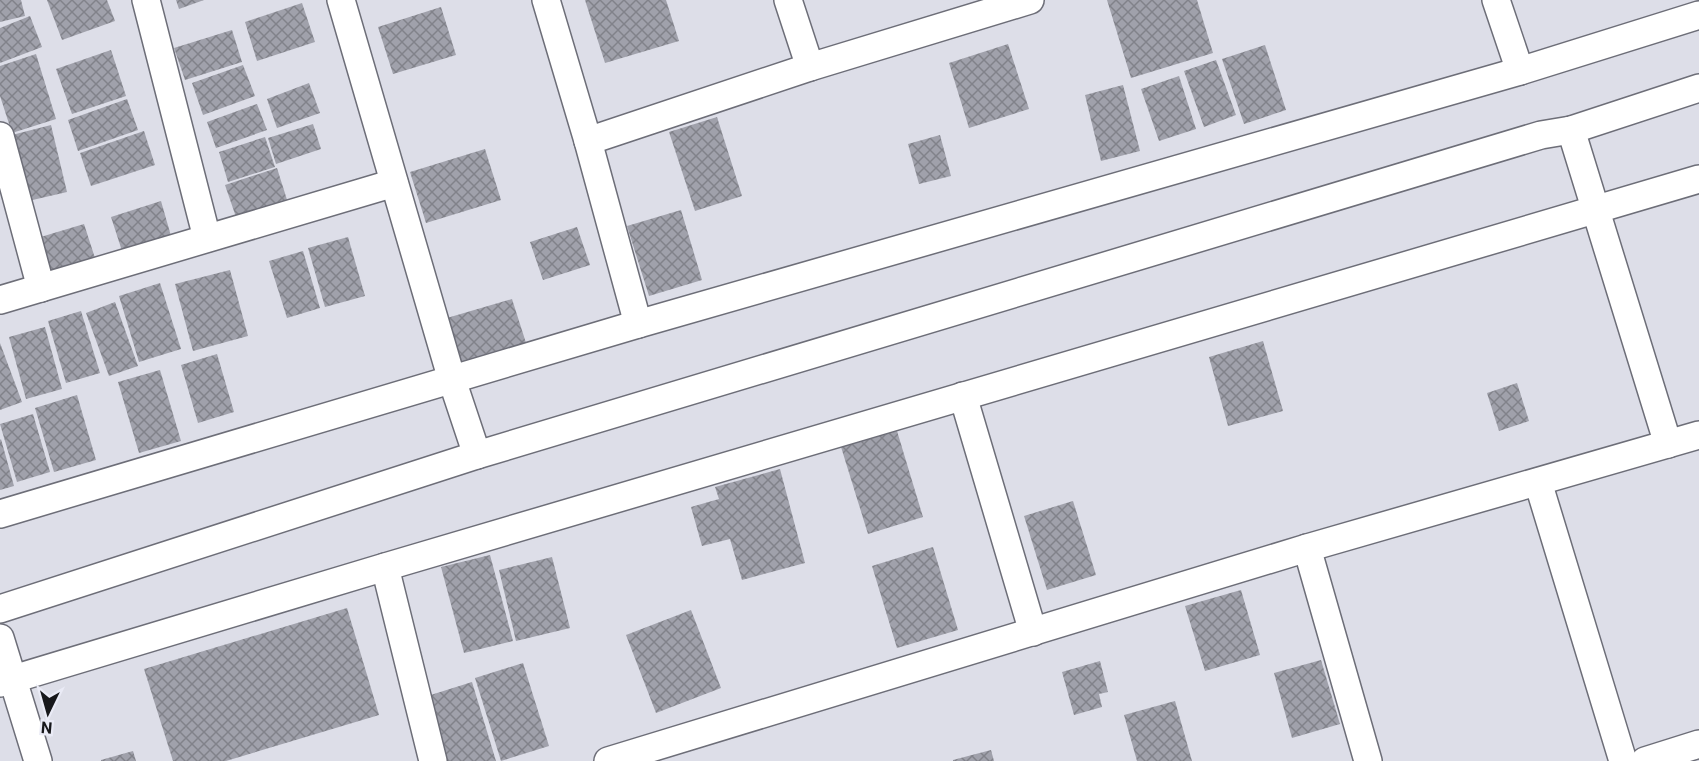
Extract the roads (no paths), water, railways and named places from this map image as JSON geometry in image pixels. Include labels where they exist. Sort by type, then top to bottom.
[{"type":"street","points":[[146,0],[207,238]]},
{"type":"street","points":[[341,0],[452,380],[477,455]]},
{"type":"street","points":[[546,0],[588,141],[638,324]]},
{"type":"street","points":[[788,0],[810,68]]},
{"type":"street","points":[[588,141],[810,68],[1030,0]]},
{"type":"street","points":[[1496,0],[1520,71]]},
{"type":"street","points":[[0,514],[638,324],[1520,71],[1699,15]]},
{"type":"street","points":[[0,609],[477,455],[1530,139],[1571,130],[1699,88]]},
{"type":"street","points":[[1571,130],[1668,444]]},
{"type":"street","points":[[0,136],[40,288]]},
{"type":"street","points":[[6,681],[1699,179]]},
{"type":"street","points":[[0,300],[394,183]]},
{"type":"street","points":[[963,396],[1033,632]]},
{"type":"street","points":[[608,761],[1307,548],[1699,435]]},
{"type":"street","points":[[1538,482],[1623,761]]},
{"type":"street","points":[[1307,548],[1368,761]]},
{"type":"street","points":[[385,567],[433,761]]},
{"type":"street","points":[[0,638],[6,681],[38,761]]},
{"type":"street","points":[[1645,761],[1699,744]]}]
